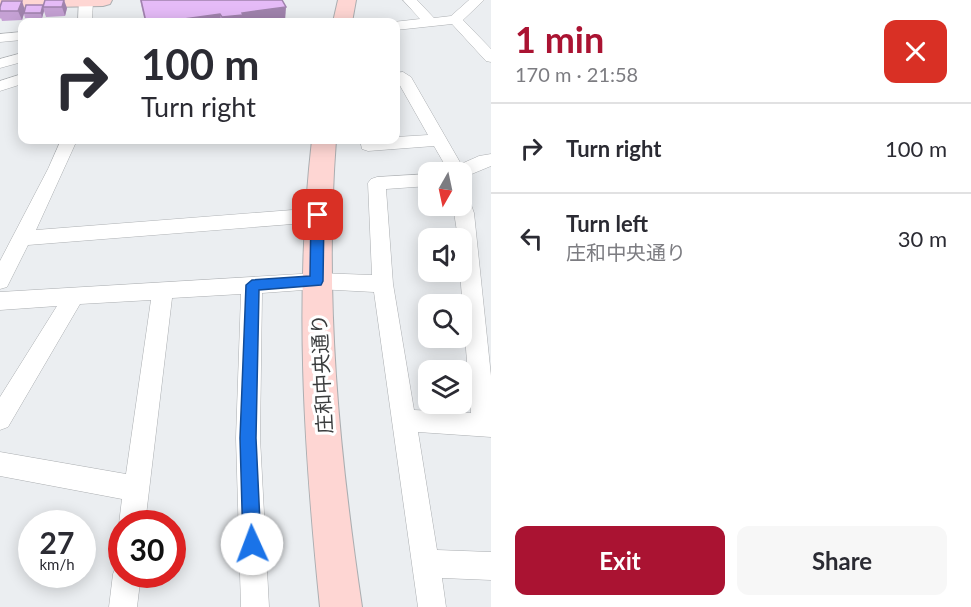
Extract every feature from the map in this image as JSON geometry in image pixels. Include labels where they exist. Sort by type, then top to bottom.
[{"type":"street","points":[[72,18],[73,0]]},
{"type":"street","points":[[85,18],[86,0]]},
{"type":"street","points":[[0,2],[103,0]]},
{"type":"street","points":[[344,18],[347,0]]},
{"type":"street","points":[[410,0],[430,22]]},
{"type":"street","points":[[400,26],[455,20],[477,0]]},
{"type":"street","points":[[455,20],[491,58]]},
{"type":"street","points":[[0,38],[18,36]]},
{"type":"street","points":[[0,64],[18,58]]},
{"type":"street","points":[[400,77],[403,77],[453,162]]},
{"type":"street","points":[[0,86],[18,80]]},
{"type":"street","points":[[400,143],[439,140]]},
{"type":"street","points":[[0,280],[57,169],[67,144]]},
{"type":"street","name":"庄和中央通り","points":[[324,144],[318,215],[317,281],[327,501],[341,607]]},
{"type":"street","points":[[368,144],[368,146],[392,144]]},
{"type":"street","points":[[472,166],[485,160],[491,160]]},
{"type":"street","points":[[418,181],[377,183],[383,284],[432,607]]},
{"type":"street","points":[[22,238],[318,215]]},
{"type":"street","points":[[402,420],[487,426],[465,216]]},
{"type":"street","points":[[0,301],[317,281],[383,284]]},
{"type":"street","points":[[252,285],[248,438],[255,607]]},
{"type":"street","points":[[134,510],[162,292]]},
{"type":"street","points":[[0,419],[74,296]]},
{"type":"street","points":[[0,464],[136,489]]},
{"type":"street","points":[[424,563],[491,566]]},
{"type":"street","points":[[123,607],[125,588]]},
{"type":"building","points":[[45,0],[64,0],[62,7],[43,7]]},
{"type":"building","points":[[141,0],[282,0],[286,7],[222,17],[220,14],[191,18],[145,18]]},
{"type":"building","points":[[2,1],[22,1],[18,11],[0,11]]},
{"type":"building","points":[[26,5],[43,5],[41,13],[24,13]]},
{"type":"route","points":[[252,544],[248,438],[252,285],[317,281],[318,215]]}]
